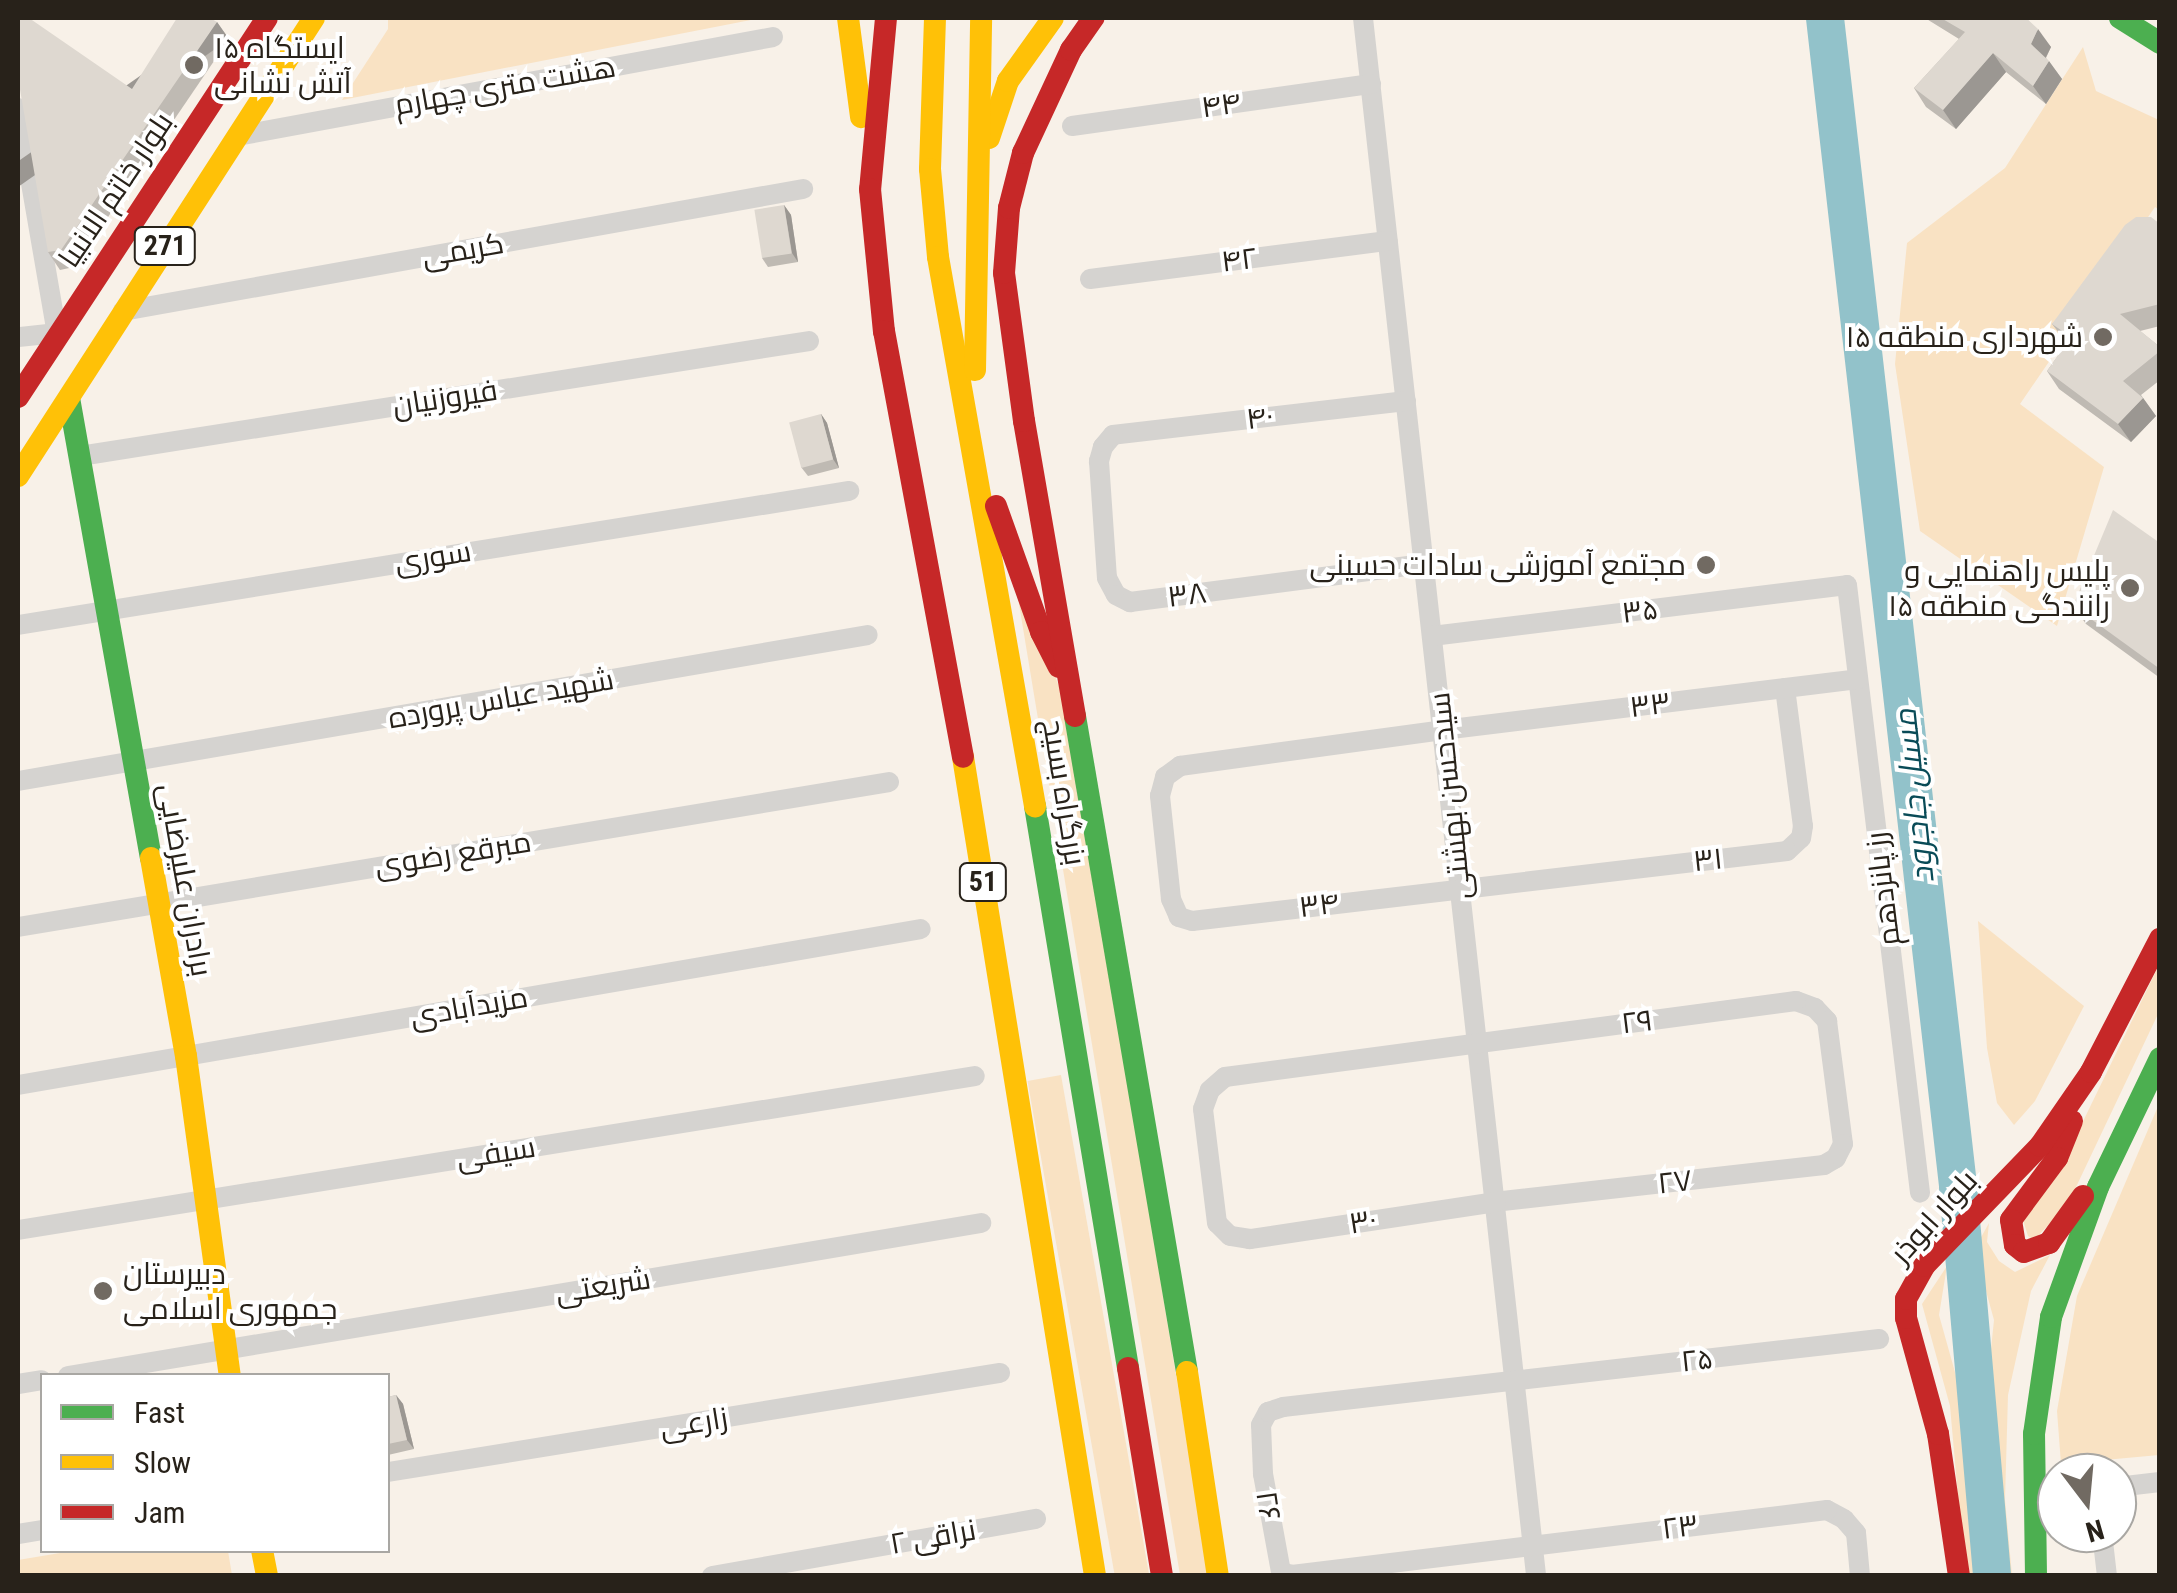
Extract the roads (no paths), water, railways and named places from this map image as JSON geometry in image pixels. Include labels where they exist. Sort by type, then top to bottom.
[{"type":"main road","name":"بلوار خاتم الانبیا","points":[[18,396],[267,18]]},
{"type":"main road","name":"271","points":[[18,476],[314,18]]},
{"type":"main road","points":[[828,18],[858,94]]},
{"type":"main road","points":[[848,18],[870,189]]},
{"type":"main road","name":"51","points":[[886,18],[870,189],[884,331],[965,769],[1096,1576]]},
{"type":"main road","name":"بزرگراه بسیج","points":[[935,18],[930,169],[938,257],[1162,1576]]},
{"type":"main road","points":[[981,18],[972,442],[1042,632],[1072,692]]},
{"type":"main road","points":[[980,169],[1008,81],[1053,18]]},
{"type":"main road","points":[[1093,18],[1071,50],[1023,153],[1010,208],[1004,273],[1024,421],[1174,1288],[1218,1576]]},
{"type":"main road","points":[[2120,18],[2160,43]]},
{"type":"main road","name":"برادران علیرضایی","points":[[58,333],[186,1056],[229,1373]]},
{"type":"main road","name":"بلوار ابوذر","points":[[1959,1576],[1932,1406],[1906,1318],[1912,1282],[2040,1146],[2091,1072],[2160,939]]},
{"type":"main road","points":[[2036,1576],[2034,1434],[2051,1316],[2110,1164],[2160,1058]]},
{"type":"main road","points":[[2091,1072],[2057,1158],[2011,1220],[2015,1244],[2024,1252],[2036,1251],[2049,1243],[2110,1164]]},
{"type":"street","name":"سیدحسن بهشتی","points":[[1363,18],[1536,1576]]},
{"type":"street","name":"هشت متری چهارم","points":[[237,136],[773,37]]},
{"type":"street","name":"۴۴","points":[[1072,126],[1370,84]]},
{"type":"street","points":[[18,108],[23,168],[58,333],[18,336]]},
{"type":"street","name":"کریمی","points":[[123,311],[803,189]]},
{"type":"street","name":"۴۲","points":[[1090,279],[1388,241]]},
{"type":"street","name":"فیروزنیان","points":[[80,456],[809,341]]},
{"type":"street","name":"۴۰","points":[[1113,435],[1406,401]]},
{"type":"street","name":"۳۸","points":[[1113,435],[1102,447],[1099,461],[1107,578],[1116,595],[1130,602],[1424,564]]},
{"type":"street","name":"سوری","points":[[18,625],[849,492]]},
{"type":"street","name":"۳۵","points":[[1432,636],[1847,585]]},
{"type":"street","name":"رز پانزدهم","points":[[1847,585],[1920,1193]]},
{"type":"street","name":"شهید عباس پرورده","points":[[18,781],[868,636]]},
{"type":"street","name":"۳۳","points":[[1179,917],[1171,899],[1160,796],[1165,778],[1180,766],[1858,679]]},
{"type":"street","name":"۳۱","points":[[1460,888],[1788,851],[1801,838],[1803,826],[1785,688]]},
{"type":"street","name":"مبرقع رضوی","points":[[18,927],[889,782]]},
{"type":"street","name":"۳۴","points":[[1179,917],[1192,921],[1460,888]]},
{"type":"street","name":"مزیدآبادی","points":[[18,1085],[920,929]]},
{"type":"street","name":"۲۹","points":[[1230,1236],[1217,1224],[1203,1109],[1210,1090],[1226,1078],[1796,1001],[1815,1008],[1827,1021],[1844,1144]]},
{"type":"street","name":"سیفی","points":[[18,1230],[975,1076]]},
{"type":"street","name":"۲۷","points":[[1496,1202],[1824,1165],[1836,1158],[1844,1144]]},
{"type":"street","name":"۳۰","points":[[1230,1236],[1250,1239],[1496,1202]]},
{"type":"street","name":"شریعتی","points":[[85,1373],[980,1223]]},
{"type":"street","name":"۲۵","points":[[1262,1425],[1268,1412],[1283,1407],[1879,1339]]},
{"type":"street","name":"زارعی","points":[[390,1472],[1000,1373]]},
{"type":"street","name":"۲۶","points":[[1262,1425],[1264,1474],[1282,1572],[1292,1575],[1533,1544]]},
{"type":"street","name":"۲۳","points":[[1533,1544],[1827,1510],[1856,1533],[1860,1576]]},
{"type":"street","name":"نراقی ۲","points":[[712,1576],[1036,1519]]},
{"type":"waterway","name":"مسیل جاجرود","points":[[1825,18],[1958,1186],[1992,1576]]},
{"type":"place","name":"ایستگاه ۱۵ آتش نشانی","points":[[194,65]]},
{"type":"place","name":"شهرداری منطقه ۱۵","points":[[2103,337]]},
{"type":"place","name":"مجتمع آموزشی سادات حسینی","points":[[1706,565]]},
{"type":"place","name":"پلیس راهنمایی و رانندگی منطقه ۱۵","points":[[2130,588]]},
{"type":"place","name":"دبیرستان جمهوری اسلامی","points":[[103,1291]]}]
